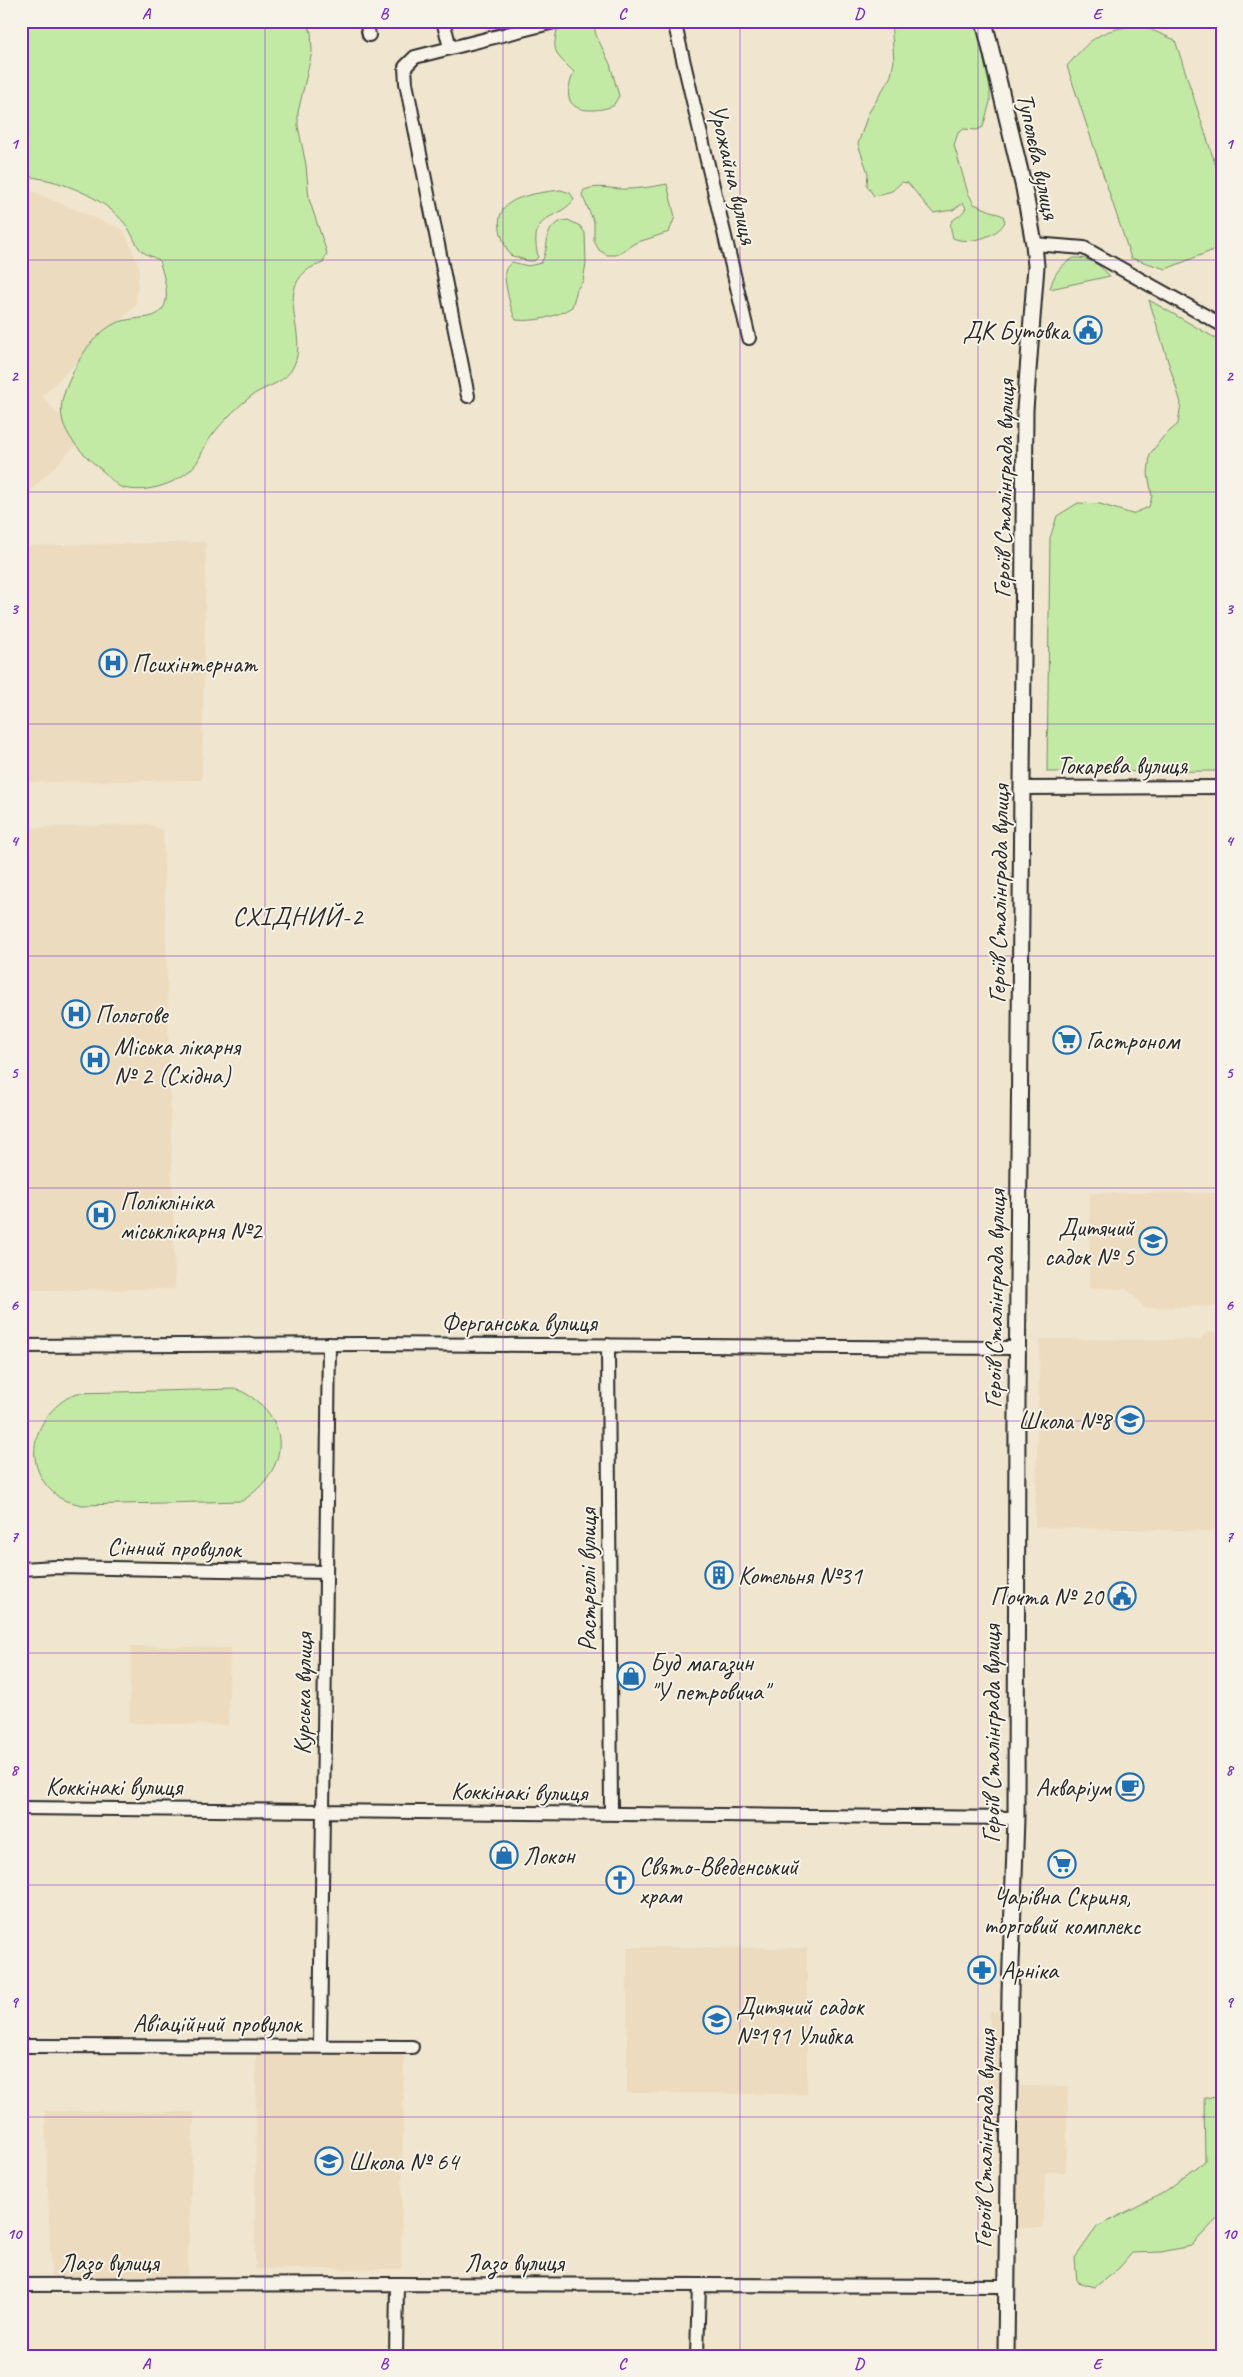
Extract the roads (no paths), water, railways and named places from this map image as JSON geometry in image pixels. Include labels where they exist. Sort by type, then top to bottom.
[{"type":"main road","name":"Туполєва вулиця","points":[[984,21],[1024,188],[1034,244]]},
{"type":"main road","name":"Героїв Сталінграда вулиця","points":[[1006,2356],[1010,1992],[1016,1818],[1017,1348],[1025,410],[1036,266],[1034,244]]},
{"type":"street","points":[[366,21],[369,35]]},
{"type":"street","points":[[443,21],[450,47]]},
{"type":"street","points":[[468,396],[406,83],[405,67],[415,57],[520,26],[558,21]]},
{"type":"street","name":"Урожайна вулиця","points":[[674,21],[749,338]]},
{"type":"street","name":"Туполєва вулиця","points":[[1034,244],[1084,248],[1222,325]]},
{"type":"street","name":"Токарєва вулиця","points":[[1023,788],[1222,787]]},
{"type":"street","name":"Ферганська вулиця","points":[[21,1346],[329,1344],[1017,1348]]},
{"type":"street","name":"Курська вулиця","points":[[320,2045],[329,1344]]},
{"type":"street","name":"Растреллі вулиця","points":[[608,1345],[611,1814]]},
{"type":"street","name":"Сінний провулок","points":[[21,1569],[56,1567],[326,1572]]},
{"type":"street","name":"Коккінакі вулиця","points":[[21,1808],[1016,1818]]},
{"type":"street","name":"Авіаційний провулок","points":[[21,2046],[320,2045],[412,2047]]},
{"type":"street","points":[[396,2356],[397,2284]]},
{"type":"street","name":"Лазо вулиця","points":[[21,2285],[1006,2286]]},
{"type":"street","points":[[697,2356],[699,2285]]},
{"type":"place","name":"ДК Бутовка","points":[[1088,330]]},
{"type":"place","name":"Психінтернат","points":[[113,663]]},
{"type":"place","name":"Пологове","points":[[76,1014]]},
{"type":"place","name":"Гастроном","points":[[1067,1040]]},
{"type":"place","name":"Міська лікарня № 2 (Східна)","points":[[95,1060]]},
{"type":"place","name":"Поліклініка міськлікарня №2","points":[[101,1215]]},
{"type":"place","name":"Дитячий садок № 5","points":[[1153,1241]]},
{"type":"place","name":"Школа №8","points":[[1130,1420]]},
{"type":"place","name":"Котельня №31","points":[[719,1575]]},
{"type":"place","name":"Почта № 20","points":[[1122,1596]]},
{"type":"place","name":"Буд магазин \"У петровича\"","points":[[631,1676]]},
{"type":"place","name":"Акваріум","points":[[1130,1787]]},
{"type":"place","name":"Локон","points":[[504,1855]]},
{"type":"place","name":"Чарівна Скриня, торговий комплекс","points":[[1062,1864]]},
{"type":"place","name":"Свято-Введенський храм","points":[[620,1880]]},
{"type":"place","name":"Арніка","points":[[982,1970]]},
{"type":"place","name":"Дитячий садок №191 Улибка","points":[[717,2020]]},
{"type":"place","name":"Школа № 64","points":[[329,2161]]},
{"type":"district","name":"СХІДНИЙ-2","points":[[298,916]]}]
